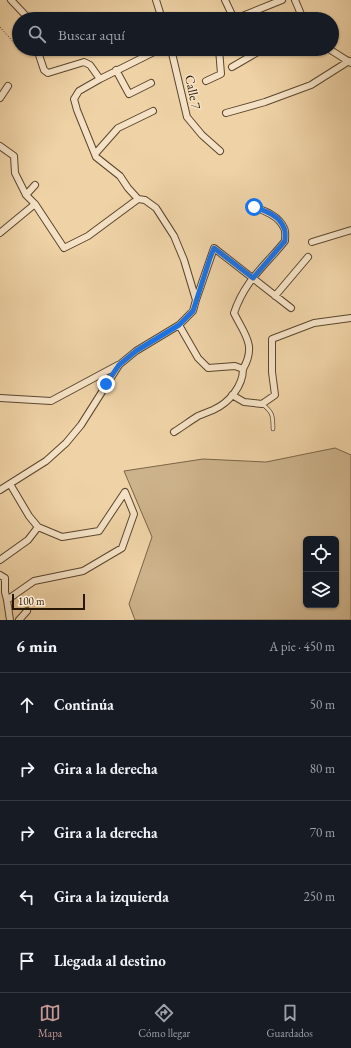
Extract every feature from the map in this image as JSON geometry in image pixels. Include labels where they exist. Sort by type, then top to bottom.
[{"type":"street","points":[[11,0],[22,12]]},
{"type":"street","points":[[156,0],[160,12]]},
{"type":"street","points":[[226,0],[232,12]]},
{"type":"street","points":[[252,12],[282,0]]},
{"type":"street","points":[[295,0],[299,12]]},
{"type":"street","points":[[39,56],[44,70],[48,73],[84,62],[90,65],[100,79]]},
{"type":"street","points":[[145,56],[116,70],[79,91],[74,99],[96,157],[120,176],[138,199],[144,200],[156,208],[174,236],[184,260],[196,300]]},
{"type":"street","name":"Calle 7","points":[[173,56],[187,117],[202,135],[220,151]]},
{"type":"street","points":[[206,81],[221,74],[220,56]]},
{"type":"street","points":[[232,67],[251,56]]},
{"type":"street","points":[[226,113],[265,102],[311,85],[350,63],[339,56]]},
{"type":"street","points":[[116,70],[129,94],[151,83]]},
{"type":"street","points":[[0,98],[8,86]]},
{"type":"street","points":[[95,154],[118,128],[153,111]]},
{"type":"street","points":[[0,146],[14,156],[15,172],[26,195],[35,204],[64,248],[88,236],[138,199]]},
{"type":"street","points":[[26,195],[35,185]]},
{"type":"street","points":[[0,233],[35,204]]},
{"type":"street","points":[[174,432],[200,415],[214,410],[224,404],[237,390],[243,377],[243,369],[246,364],[250,348],[247,337],[234,312],[243,290],[285,241],[285,228],[277,217],[254,207]]},
{"type":"street","points":[[312,242],[351,230]]},
{"type":"street","points":[[0,398],[51,401],[119,365],[136,351],[179,325],[193,311],[214,248],[291,308]]},
{"type":"street","points":[[275,296],[308,257]]},
{"type":"street","points":[[232,395],[244,402],[262,404],[275,395],[272,372],[272,339],[314,323],[351,318]]},
{"type":"street","points":[[179,325],[198,358],[208,368],[235,366],[243,369]]},
{"type":"street","points":[[0,490],[46,461],[66,443],[81,425],[119,365]]},
{"type":"street","points":[[7,600],[34,581],[83,571],[122,548],[134,514],[125,492],[99,531],[62,537],[38,527],[29,516],[10,484]]},
{"type":"street","points":[[0,560],[28,540],[38,527]]},
{"type":"street","points":[[0,575],[4,578],[10,620]]},
{"type":"street","points":[[19,620],[27,611]]},
{"type":"lane","points":[[262,404],[268,408],[273,415],[273,429]]},
{"type":"path","points":[[0,27],[12,41]]},
{"type":"shaded area","points":[[335,448],[351,455],[351,620],[135,620],[129,604],[152,537],[124,471],[203,459],[266,462]]},
{"type":"route","points":[[106,384],[119,365],[158,336],[179,325],[193,311],[214,248],[253,278],[276,252],[285,241],[285,228],[277,217],[254,207]]}]
